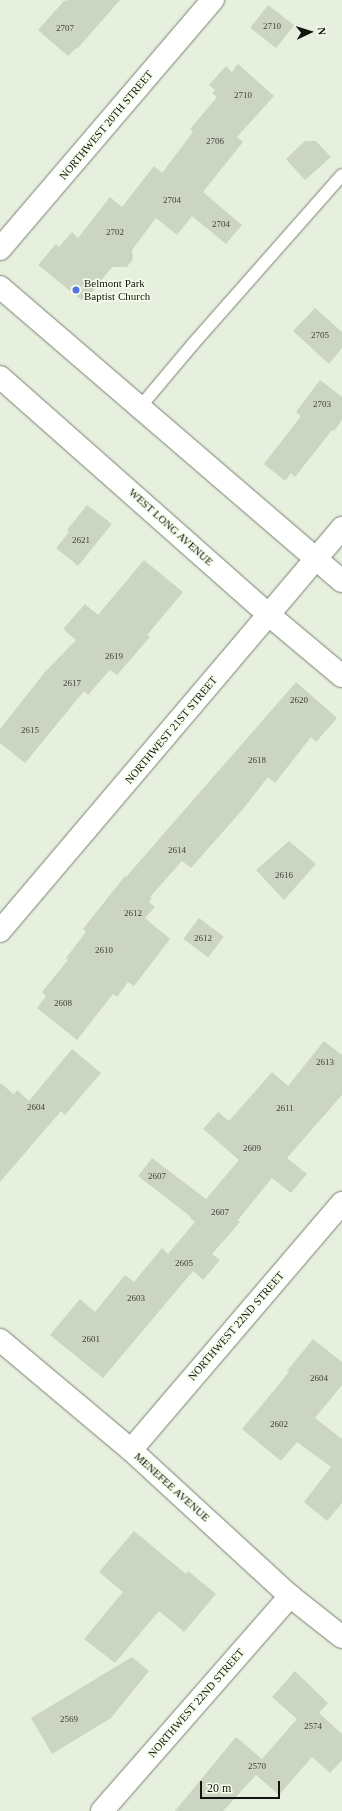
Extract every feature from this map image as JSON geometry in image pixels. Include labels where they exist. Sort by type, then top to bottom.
[{"type":"street","name":"NORTHWEST 20TH STREET","points":[[0,250],[213,0]]},
{"type":"street","points":[[0,287],[342,581]]},
{"type":"street","name":"WEST LONG AVENUE","points":[[0,377],[269,615],[342,676]]},
{"type":"street","name":"NORTHWEST 21ST STREET","points":[[0,931],[342,528]]},
{"type":"street","name":"NORTHWEST 22ND STREET","points":[[131,1450],[342,1203]]},
{"type":"street","name":"MENEFEE AVENUE","points":[[0,1340],[131,1450],[290,1596],[342,1637]]},
{"type":"street","name":"NORTHWEST 22ND STREET","points":[[102,1811],[290,1596]]},
{"type":"lane","points":[[140,407],[193,344],[342,175]]},
{"type":"building","points":[[120,0],[77,49],[76,48],[68,56],[38,30],[64,1]]},
{"type":"building","points":[[268,5],[294,25],[276,48],[250,28]]},
{"type":"building","points":[[238,64],[274,96],[237,137],[243,142],[203,192],[242,225],[226,244],[192,216],[177,235],[156,218],[132,250],[133,259],[127,267],[112,267],[84,302],[38,265],[56,244],[59,247],[72,232],[78,238],[110,197],[122,207],[154,166],[162,173],[193,132],[190,129],[217,97],[212,93],[215,90],[209,85],[226,66],[232,72]]},
{"type":"building","points":[[305,141],[316,141],[331,157],[305,180],[286,159]]},
{"type":"building","points":[[315,308],[342,332],[342,348],[329,364],[293,331]]},
{"type":"building","points":[[320,380],[342,397],[342,420],[334,431],[332,430],[295,477],[291,473],[285,481],[264,464],[301,416],[296,412]]},
{"type":"building","points":[[87,505],[112,524],[78,566],[56,548],[69,532],[67,530]]},
{"type":"building","points":[[144,560],[183,592],[147,635],[150,637],[117,675],[110,670],[88,695],[84,691],[25,763],[0,743],[0,729],[45,672],[76,640],[63,629],[85,604],[98,615]]},
{"type":"building","points":[[296,682],[337,718],[316,742],[311,737],[275,783],[268,777],[244,808],[191,868],[182,861],[150,897],[152,898],[149,902],[155,907],[145,918],[170,939],[134,986],[128,982],[117,997],[113,994],[77,1040],[37,1008],[46,996],[42,992],[68,960],[66,958],[86,932],[83,929],[125,876],[126,877]]},
{"type":"building","points":[[289,841],[316,864],[284,900],[256,870]]},
{"type":"building","points":[[199,918],[224,937],[208,957],[183,939]]},
{"type":"building","points":[[324,1041],[342,1055],[342,1095],[287,1158],[307,1174],[291,1193],[272,1178],[238,1220],[240,1222],[212,1254],[220,1260],[203,1280],[193,1271],[103,1378],[50,1335],[80,1299],[95,1312],[125,1275],[134,1282],[162,1248],[168,1254],[195,1222],[190,1218],[191,1217],[138,1176],[152,1158],[206,1199],[239,1160],[203,1129],[218,1112],[229,1121],[272,1072],[288,1086]]},
{"type":"building","points":[[72,1049],[101,1073],[65,1115],[61,1111],[0,1182],[0,1083],[14,1094],[17,1090],[29,1101]]},
{"type":"building","points":[[313,1339],[342,1362],[342,1385],[315,1418],[342,1439],[342,1503],[327,1521],[304,1502],[331,1467],[297,1442],[281,1461],[242,1429],[289,1372],[287,1371]]},
{"type":"building","points":[[134,1531],[186,1574],[188,1571],[216,1594],[184,1632],[159,1611],[115,1663],[84,1639],[123,1592],[99,1572]]},
{"type":"building","points":[[132,1657],[149,1671],[111,1718],[52,1754],[31,1718]]},
{"type":"building","points":[[295,1671],[328,1703],[319,1713],[342,1734],[342,1760],[330,1773],[312,1757],[279,1795],[256,1775],[223,1811],[175,1811],[236,1737],[262,1759],[297,1719],[272,1697]]},
{"type":"place","name":"Belmont Park Baptist Church","points":[[76,290]]}]
